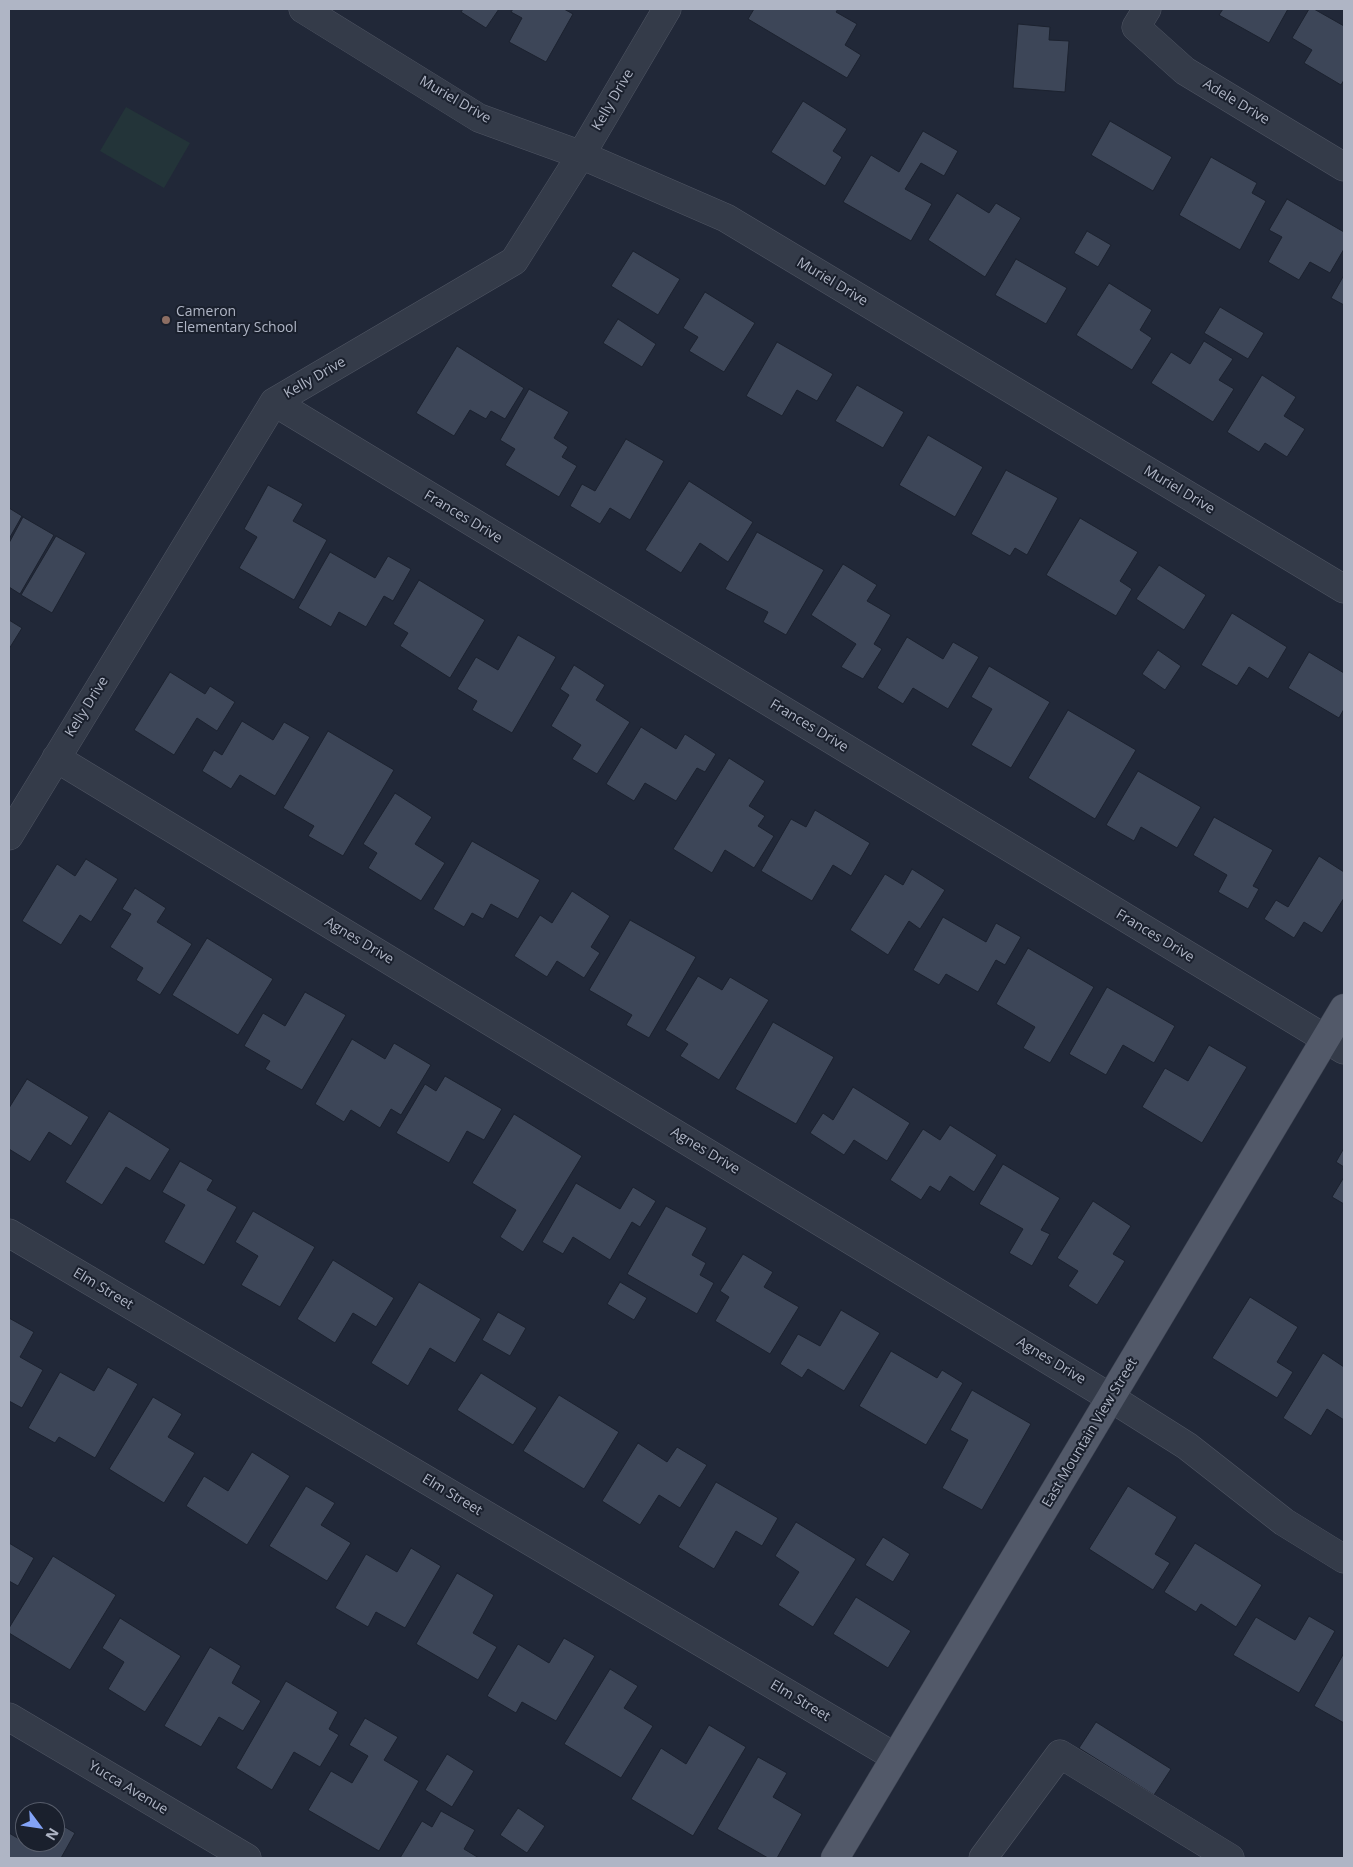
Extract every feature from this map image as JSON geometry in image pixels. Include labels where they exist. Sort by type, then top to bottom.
[{"type":"main road","name":"East Mountain View Street","points":[[836,1858],[1111,1398],[1335,1045],[1344,1008]]},
{"type":"street","name":"Muriel Drive","points":[[303,9],[479,118],[581,155],[726,218],[1344,589]]},
{"type":"street","name":"Kelly Drive","points":[[9,836],[274,402],[514,261],[581,155],[667,9]]},
{"type":"street","name":"Adele Drive","points":[[1142,18],[1184,71],[1344,166]]},
{"type":"street","name":"Frances Drive","points":[[274,402],[1335,1045]]},
{"type":"street","name":"Agnes Drive","points":[[56,758],[1111,1398],[1187,1446],[1284,1522],[1344,1559]]},
{"type":"street","name":"Elm Street","points":[[9,1233],[895,1757]]},
{"type":"street","name":"Yucca Avenue","points":[[9,1717],[247,1858]]},
{"type":"street","points":[[983,1858],[1060,1754],[1230,1858]]},
{"type":"shaded area","points":[[126,107],[190,143],[164,188],[100,151]]},
{"type":"building","points":[[463,9],[499,9],[486,28],[461,12]]},
{"type":"building","points":[[513,9],[564,9],[573,14],[546,62],[509,42],[522,18],[511,12]]},
{"type":"building","points":[[754,9],[838,9],[836,12],[857,24],[845,45],[861,55],[847,78],[748,19]]},
{"type":"building","points":[[1223,9],[1288,9],[1269,43],[1219,15]]},
{"type":"building","points":[[1309,9],[1314,9],[1344,26],[1344,80],[1341,85],[1304,63],[1312,50],[1292,38]]},
{"type":"building","points":[[1018,24],[1050,27],[1049,40],[1069,41],[1065,92],[1013,88]]},
{"type":"building","points":[[803,101],[847,129],[833,151],[842,157],[825,186],[771,152]]},
{"type":"building","points":[[1110,121],[1172,157],[1153,191],[1091,155]]},
{"type":"building","points":[[923,131],[958,151],[944,176],[921,163],[905,189],[932,204],[911,241],[843,202],[871,155],[899,172]]},
{"type":"building","points":[[1211,157],[1257,183],[1252,193],[1266,201],[1240,250],[1179,215]]},
{"type":"building","points":[[957,193],[989,213],[996,203],[1021,218],[985,277],[928,240]]},
{"type":"building","points":[[1287,199],[1344,232],[1344,249],[1330,273],[1310,262],[1299,280],[1268,262],[1282,237],[1269,230]]},
{"type":"building","points":[[1087,231],[1111,245],[1098,267],[1074,253]]},
{"type":"building","points":[[633,251],[680,279],[658,315],[611,286]]},
{"type":"building","points":[[1016,259],[1067,288],[1046,324],[995,295]]},
{"type":"building","points":[[1344,275],[1344,305],[1331,298]]},
{"type":"building","points":[[1109,283],[1152,310],[1140,330],[1152,338],[1132,370],[1076,335]]},
{"type":"building","points":[[705,292],[755,323],[724,372],[689,351],[698,337],[683,328]]},
{"type":"building","points":[[1220,307],[1264,333],[1248,359],[1204,333]]},
{"type":"building","points":[[618,319],[656,344],[642,367],[603,343]]},
{"type":"building","points":[[1204,341],[1233,359],[1219,380],[1234,389],[1213,422],[1151,383],[1171,352],[1190,364]]},
{"type":"building","points":[[777,342],[833,374],[817,401],[797,390],[782,416],[746,396]]},
{"type":"building","points":[[457,346],[524,388],[505,419],[491,411],[486,419],[470,410],[454,436],[416,413]]},
{"type":"building","points":[[1262,375],[1296,397],[1284,416],[1305,429],[1287,457],[1265,443],[1259,452],[1227,432]]},
{"type":"building","points":[[857,385],[904,412],[883,448],[835,421]]},
{"type":"building","points":[[529,389],[569,412],[554,438],[568,447],[562,457],[577,466],[559,497],[505,465],[515,449],[500,440]]},
{"type":"building","points":[[928,435],[983,467],[955,517],[899,485]]},
{"type":"building","points":[[626,439],[664,461],[630,520],[610,508],[600,524],[570,506],[582,484],[595,491]]},
{"type":"building","points":[[1006,470],[1058,498],[1027,555],[1015,548],[1010,556],[971,534]]},
{"type":"building","points":[[689,481],[753,522],[728,562],[700,543],[681,573],[645,550]]},
{"type":"building","points":[[268,485],[303,504],[293,521],[327,540],[294,600],[239,568],[257,537],[244,529]]},
{"type":"building","points":[[9,508],[22,516],[9,539]]},
{"type":"building","points":[[23,517],[54,535],[20,594],[9,587],[9,543]]},
{"type":"building","points":[[1080,518],[1138,552],[1120,581],[1132,589],[1116,616],[1046,575]]},
{"type":"building","points":[[757,532],[824,570],[786,635],[763,622],[768,612],[725,589]]},
{"type":"building","points":[[56,536],[86,553],[52,613],[21,595]]},
{"type":"building","points":[[330,552],[375,578],[388,556],[411,569],[393,601],[384,596],[366,627],[339,612],[331,627],[298,608]]},
{"type":"building","points":[[843,564],[877,585],[867,601],[891,615],[874,644],[882,649],[863,679],[841,667],[856,644],[811,615]]},
{"type":"building","points":[[1159,565],[1206,595],[1184,630],[1136,599]]},
{"type":"building","points":[[419,580],[485,620],[450,678],[400,646],[408,633],[393,624]]},
{"type":"building","points":[[1232,613],[1287,647],[1268,679],[1249,667],[1237,686],[1201,665]]},
{"type":"building","points":[[9,620],[22,628],[9,649]]},
{"type":"building","points":[[518,635],[556,657],[512,733],[472,710],[477,701],[457,689],[476,657],[498,670]]},
{"type":"building","points":[[907,637],[943,659],[953,642],[979,657],[948,709],[913,688],[903,704],[877,688]]},
{"type":"building","points":[[1158,650],[1181,666],[1165,690],[1142,674]]},
{"type":"building","points":[[1309,652],[1344,673],[1344,709],[1339,718],[1288,688]]},
{"type":"building","points":[[574,665],[605,685],[596,700],[630,722],[597,774],[572,759],[581,745],[551,726],[569,695],[560,689]]},
{"type":"building","points":[[989,666],[1050,702],[1011,768],[971,745],[992,709],[971,697]]},
{"type":"building","points":[[170,672],[205,694],[210,686],[235,702],[217,731],[197,718],[174,755],[134,730]]},
{"type":"building","points":[[1068,710],[1136,750],[1095,819],[1028,778]]},
{"type":"building","points":[[242,721],[273,740],[284,722],[310,737],[275,796],[240,775],[231,789],[202,771],[214,750],[222,755]]},
{"type":"building","points":[[641,727],[676,749],[685,734],[716,754],[705,772],[697,768],[676,801],[645,783],[634,801],[606,784]]},
{"type":"building","points":[[328,731],[394,770],[343,856],[308,836],[314,826],[283,808]]},
{"type":"building","points":[[729,758],[765,781],[749,806],[765,816],[758,826],[774,836],[754,868],[725,850],[712,873],[673,849]]},
{"type":"building","points":[[1138,771],[1201,807],[1177,848],[1141,827],[1134,841],[1106,825]]},
{"type":"building","points":[[395,793],[432,817],[415,844],[445,863],[421,901],[368,868],[377,853],[363,844]]},
{"type":"building","points":[[815,810],[870,843],[851,876],[833,865],[812,901],[761,871],[791,819],[806,827]]},
{"type":"building","points":[[1214,817],[1273,850],[1253,886],[1259,889],[1248,909],[1218,892],[1227,875],[1193,855]]},
{"type":"building","points":[[472,841],[540,880],[518,919],[491,904],[483,919],[472,913],[464,927],[433,909]]},
{"type":"building","points":[[1319,856],[1344,872],[1344,898],[1322,933],[1304,922],[1294,938],[1264,919],[1276,900],[1288,907]]},
{"type":"building","points":[[86,859],[118,879],[91,922],[80,915],[61,945],[22,921],[57,864],[75,876]]},
{"type":"building","points":[[912,869],[945,890],[920,929],[909,921],[888,955],[850,930],[885,874],[903,885]]},
{"type":"building","points":[[135,888],[166,908],[157,922],[192,944],[160,995],[136,980],[143,968],[110,947],[131,914],[122,909]]},
{"type":"building","points":[[572,891],[610,916],[591,947],[600,953],[584,978],[557,961],[547,977],[514,956],[540,915],[552,923]]},
{"type":"building","points":[[943,917],[986,942],[996,923],[1021,937],[1005,965],[996,960],[978,992],[946,974],[939,985],[913,970]]},
{"type":"building","points":[[630,920],[696,957],[649,1038],[626,1025],[632,1015],[589,990]]},
{"type":"building","points":[[207,938],[273,979],[238,1035],[172,995]]},
{"type":"building","points":[[1028,948],[1094,987],[1050,1063],[1023,1048],[1035,1027],[996,1004]]},
{"type":"building","points":[[698,976],[722,990],[730,977],[769,1000],[719,1080],[680,1056],[688,1044],[665,1030]]},
{"type":"building","points":[[1107,987],[1175,1026],[1154,1063],[1123,1045],[1106,1075],[1069,1054]]},
{"type":"building","points":[[305,992],[346,1015],[302,1090],[265,1069],[270,1061],[244,1046],[263,1013],[285,1026]]},
{"type":"building","points":[[773,1022],[834,1057],[796,1124],[735,1089]]},
{"type":"building","points":[[352,1039],[385,1059],[394,1043],[431,1065],[401,1115],[391,1109],[380,1128],[351,1110],[344,1122],[315,1104]]},
{"type":"building","points":[[1209,1045],[1247,1067],[1202,1143],[1142,1107],[1165,1068],[1188,1081]]},
{"type":"building","points":[[445,1076],[502,1109],[484,1140],[467,1131],[449,1163],[396,1133],[425,1084],[436,1091]]},
{"type":"building","points":[[27,1079],[89,1117],[71,1146],[49,1132],[30,1162],[9,1149],[9,1108]]},
{"type":"building","points":[[853,1087],[910,1123],[887,1161],[854,1140],[844,1155],[810,1133],[823,1113],[833,1120]]},
{"type":"building","points":[[109,1111],[170,1149],[150,1181],[126,1167],[102,1205],[65,1182]]},
{"type":"building","points":[[514,1114],[582,1156],[523,1252],[500,1237],[516,1210],[472,1183]]},
{"type":"building","points":[[950,1125],[997,1155],[974,1192],[950,1176],[940,1192],[930,1186],[921,1200],[890,1180],[923,1129],[940,1140]]},
{"type":"building","points":[[1344,1148],[1344,1167],[1336,1162]]},
{"type":"building","points":[[180,1161],[213,1180],[207,1190],[237,1207],[204,1265],[164,1242],[185,1205],[162,1192]]},
{"type":"building","points":[[1003,1164],[1060,1198],[1041,1230],[1050,1234],[1032,1266],[1009,1253],[1023,1229],[979,1204]]},
{"type":"building","points":[[1344,1177],[1344,1204],[1332,1197]]},
{"type":"building","points":[[576,1183],[620,1209],[633,1187],[656,1201],[640,1227],[632,1222],[610,1260],[573,1237],[563,1254],[542,1242]]},
{"type":"building","points":[[1093,1201],[1131,1226],[1113,1254],[1125,1261],[1097,1305],[1068,1286],[1078,1271],[1057,1258]]},
{"type":"building","points":[[666,1206],[707,1228],[692,1255],[706,1263],[700,1275],[714,1283],[697,1314],[627,1274]]},
{"type":"building","points":[[253,1211],[315,1247],[280,1307],[241,1285],[258,1256],[235,1242]]},
{"type":"building","points":[[743,1254],[773,1272],[764,1287],[799,1307],[770,1354],[715,1321],[729,1297],[720,1291]]},
{"type":"building","points":[[333,1260],[394,1298],[376,1327],[353,1313],[335,1343],[297,1319]]},
{"type":"building","points":[[419,1282],[481,1319],[455,1363],[430,1348],[408,1386],[371,1363]]},
{"type":"building","points":[[620,1282],[647,1298],[634,1320],[607,1304]]},
{"type":"building","points":[[1250,1297],[1298,1327],[1277,1362],[1293,1372],[1277,1398],[1212,1358]]},
{"type":"building","points":[[841,1310],[880,1333],[844,1391],[808,1369],[802,1378],[780,1364],[798,1334],[820,1346]]},
{"type":"building","points":[[498,1312],[526,1328],[510,1356],[482,1340]]},
{"type":"building","points":[[9,1318],[34,1332],[20,1357],[43,1370],[22,1408],[9,1401]]},
{"type":"building","points":[[891,1351],[937,1378],[942,1370],[963,1383],[926,1445],[859,1406]]},
{"type":"building","points":[[1323,1353],[1344,1367],[1344,1420],[1327,1409],[1311,1436],[1283,1418]]},
{"type":"building","points":[[108,1367],[138,1384],[95,1458],[59,1437],[55,1443],[28,1428],[60,1372],[94,1391]]},
{"type":"building","points":[[481,1373],[537,1408],[513,1445],[457,1410]]},
{"type":"building","points":[[972,1390],[1031,1424],[982,1510],[942,1488],[968,1440],[950,1430]]},
{"type":"building","points":[[559,1395],[619,1432],[584,1489],[523,1451]]},
{"type":"building","points":[[153,1397],[182,1414],[168,1437],[195,1453],[164,1503],[109,1469]]},
{"type":"building","points":[[638,1443],[667,1462],[677,1447],[707,1465],[680,1508],[659,1495],[640,1525],[602,1501]]},
{"type":"building","points":[[252,1452],[290,1476],[247,1545],[186,1506],[204,1476],[228,1491]]},
{"type":"building","points":[[716,1482],[778,1518],[762,1546],[736,1531],[714,1569],[678,1547]]},
{"type":"building","points":[[306,1486],[335,1503],[321,1525],[351,1543],[327,1581],[269,1546]]},
{"type":"building","points":[[1128,1486],[1177,1517],[1155,1554],[1170,1563],[1153,1590],[1089,1549]]},
{"type":"building","points":[[796,1522],[856,1559],[813,1627],[778,1605],[799,1572],[775,1556]]},
{"type":"building","points":[[883,1537],[910,1554],[893,1582],[865,1565]]},
{"type":"building","points":[[9,1543],[34,1558],[18,1586],[9,1581]]},
{"type":"building","points":[[1195,1543],[1262,1585],[1236,1627],[1201,1604],[1196,1612],[1164,1592]]},
{"type":"building","points":[[411,1548],[441,1566],[405,1628],[376,1612],[368,1627],[335,1608],[366,1554],[397,1572]]},
{"type":"building","points":[[53,1556],[116,1595],[70,1670],[9,1633],[9,1628]]},
{"type":"building","points":[[457,1573],[494,1595],[473,1633],[497,1647],[478,1680],[416,1644]]},
{"type":"building","points":[[856,1597],[911,1631],[888,1668],[833,1634]]},
{"type":"building","points":[[1309,1616],[1335,1631],[1299,1693],[1233,1655],[1256,1617],[1295,1640]]},
{"type":"building","points":[[120,1618],[181,1656],[145,1712],[108,1689],[124,1662],[102,1648]]},
{"type":"building","points":[[564,1638],[595,1656],[556,1721],[522,1702],[516,1713],[487,1696],[518,1644],[549,1663]]},
{"type":"building","points":[[210,1647],[241,1666],[232,1683],[261,1701],[243,1731],[219,1717],[201,1747],[164,1726]]},
{"type":"building","points":[[1344,1653],[1344,1723],[1314,1706]]},
{"type":"building","points":[[610,1669],[638,1686],[624,1708],[653,1726],[621,1778],[564,1744]]},
{"type":"building","points":[[286,1681],[338,1712],[329,1729],[339,1735],[320,1767],[294,1752],[272,1790],[236,1768]]},
{"type":"building","points":[[365,1718],[398,1737],[384,1760],[419,1781],[379,1851],[308,1810],[331,1771],[352,1783],[368,1756],[349,1745]]},
{"type":"building","points":[[1096,1722],[1171,1769],[1154,1795],[1079,1748]]},
{"type":"building","points":[[709,1725],[746,1747],[693,1836],[631,1799],[661,1748],[686,1764]]},
{"type":"building","points":[[447,1754],[474,1771],[452,1807],[425,1790]]},
{"type":"building","points":[[758,1757],[787,1773],[773,1797],[802,1814],[777,1858],[768,1858],[717,1829]]},
{"type":"building","points":[[518,1808],[545,1826],[527,1853],[500,1835]]},
{"type":"building","points":[[441,1811],[475,1830],[464,1849],[479,1858],[400,1858],[422,1821],[432,1827]]},
{"type":"building","points":[[65,1827],[75,1833],[65,1851]]},
{"type":"building","points":[[9,1833],[15,1836],[15,1852],[64,1852],[61,1858],[9,1858]]},
{"type":"place","name":"Cameron Elementary School","points":[[166,320]]}]
